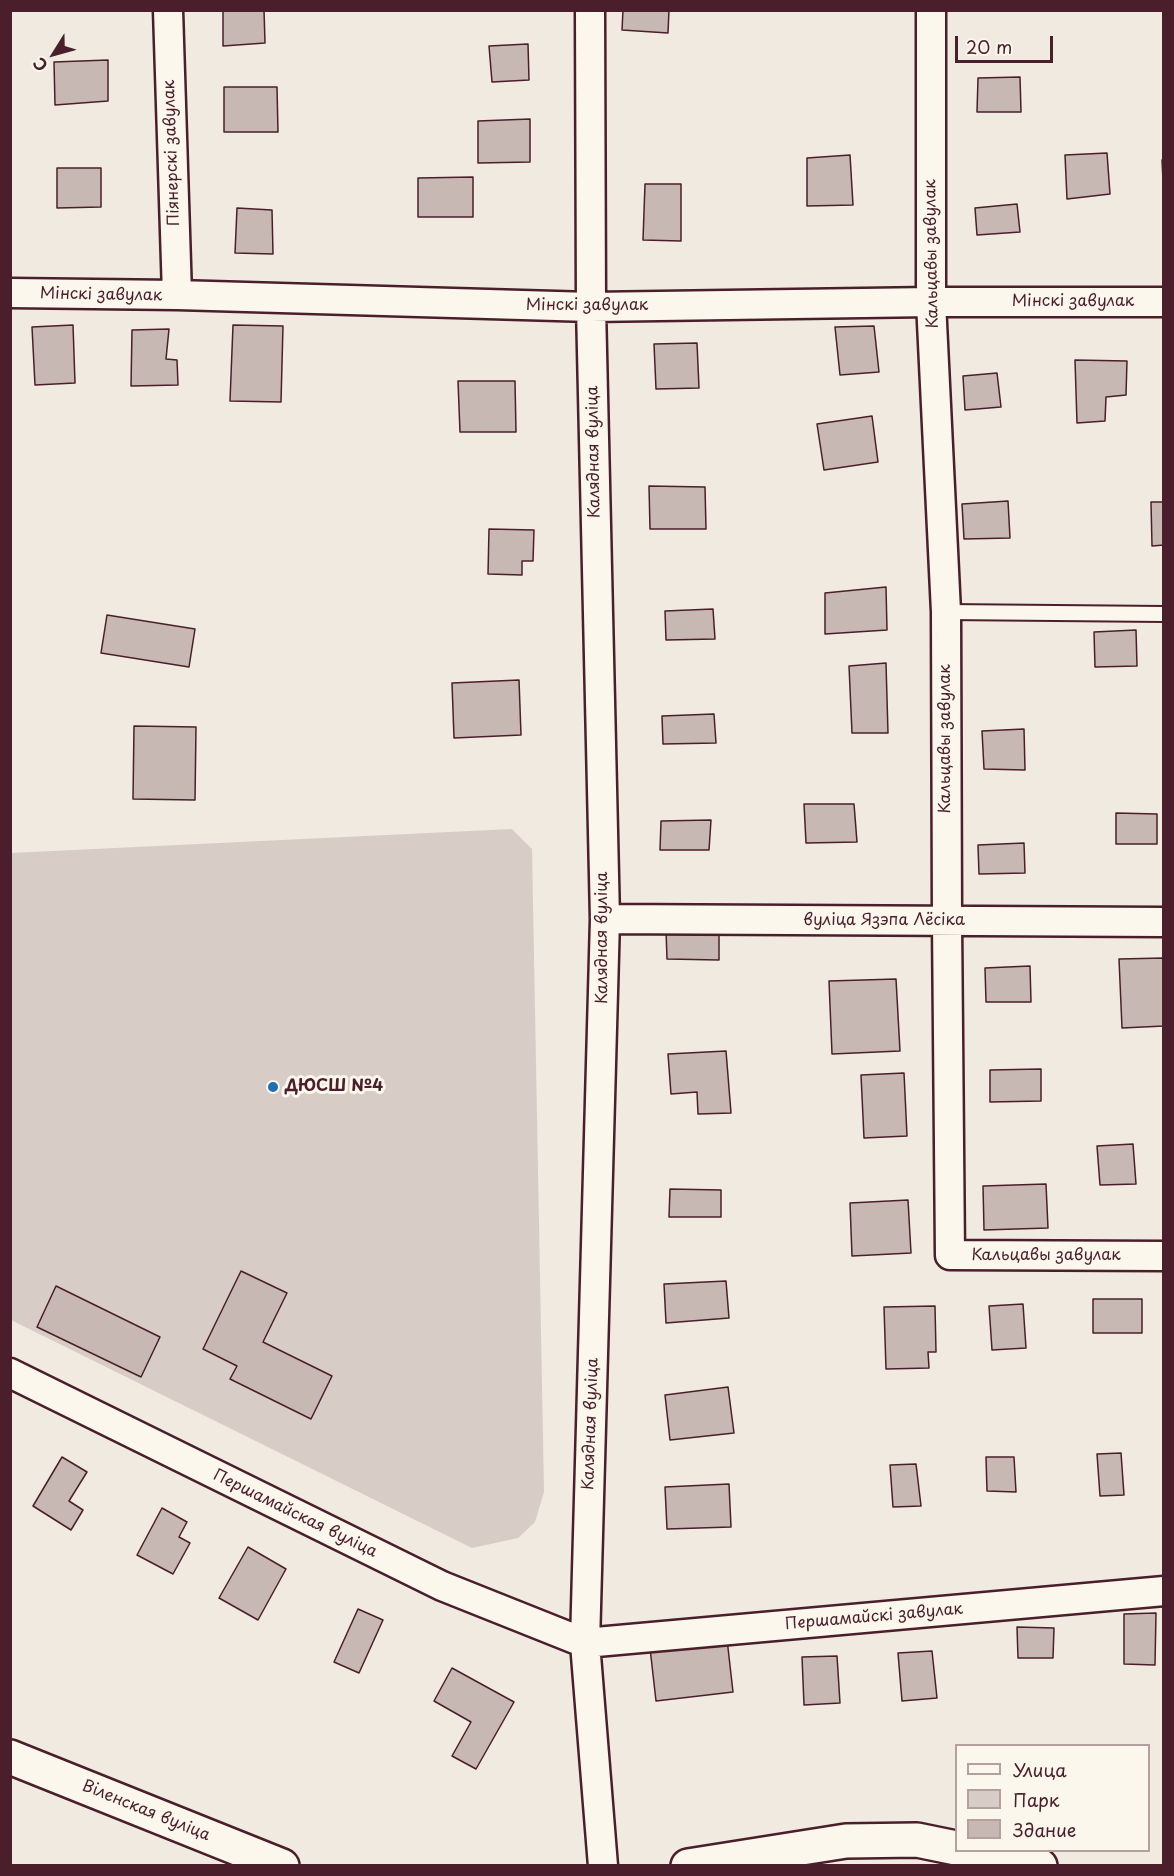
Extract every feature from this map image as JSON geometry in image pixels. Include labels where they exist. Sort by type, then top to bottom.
[{"type":"main road","name":"Віленская вуліца","points":[[10,1757],[282,1866]]},
{"type":"main road","points":[[688,1866],[846,1841],[917,1840],[955,1848]]},
{"type":"main road","points":[[973,1852],[1028,1865]]},
{"type":"street","name":"Піянерскі завулак","points":[[168,10],[177,296]]},
{"type":"street","name":"Калядная вуліца","points":[[590,10],[591,307],[605,919],[585,1643],[603,1866]]},
{"type":"street","name":"Кальцавы завулак","points":[[931,10],[931,302],[946,612],[951,1256],[1164,1256]]},
{"type":"street","name":"Мінскі завулак","points":[[10,293],[591,307],[931,302],[1164,302]]},
{"type":"street","name":"вуліца Язэпа Лёсіка","points":[[605,919],[1164,922]]},
{"type":"street","name":"Першамайская вуліца","points":[[10,1373],[442,1586],[585,1643]]},
{"type":"street","name":"Першамайскі завулак","points":[[585,1643],[1164,1591]]},
{"type":"lane","points":[[946,612],[1164,614]]},
{"type":"green space","name":"ДЮСШ №4","points":[[512,829],[532,849],[544,1492],[535,1522],[518,1538],[472,1548],[11,1320],[11,853]]},
{"type":"building","points":[[223,10],[264,10],[265,43],[223,46]]},
{"type":"building","points":[[623,10],[669,10],[668,33],[622,30]]},
{"type":"building","points":[[528,44],[529,80],[492,82],[489,46]]},
{"type":"building","points":[[108,60],[108,101],[55,105],[54,62]]},
{"type":"building","points":[[1020,77],[1021,112],[977,112],[978,78]]},
{"type":"building","points":[[224,87],[277,87],[278,132],[224,132]]},
{"type":"building","points":[[530,119],[530,162],[478,163],[478,121]]},
{"type":"building","points":[[1107,153],[1110,194],[1067,199],[1065,155]]},
{"type":"building","points":[[850,155],[853,205],[807,206],[807,158]]},
{"type":"building","points":[[1162,160],[1164,160],[1164,200]]},
{"type":"building","points":[[57,168],[101,168],[101,207],[57,208]]},
{"type":"building","points":[[473,177],[473,217],[418,217],[418,178]]},
{"type":"building","points":[[645,184],[681,184],[681,241],[643,240]]},
{"type":"building","points":[[1017,204],[1020,232],[977,235],[975,208]]},
{"type":"building","points":[[237,208],[272,210],[273,254],[235,253]]},
{"type":"building","points":[[73,325],[75,383],[35,385],[32,327]]},
{"type":"building","points":[[233,325],[283,326],[281,402],[230,401]]},
{"type":"building","points":[[874,326],[879,372],[840,375],[835,327]]},
{"type":"building","points":[[169,329],[166,359],[177,360],[178,385],[131,386],[132,330]]},
{"type":"building","points":[[697,343],[699,388],[656,389],[654,344]]},
{"type":"building","points":[[1075,360],[1127,361],[1126,395],[1106,397],[1105,421],[1077,423]]},
{"type":"building","points":[[997,373],[1001,407],[965,410],[963,376]]},
{"type":"building","points":[[458,381],[515,381],[516,432],[460,432]]},
{"type":"building","points":[[872,416],[878,462],[824,470],[817,424]]},
{"type":"building","points":[[649,486],[705,487],[706,529],[650,529]]},
{"type":"building","points":[[1008,501],[1010,538],[964,539],[962,504]]},
{"type":"building","points":[[1151,502],[1164,502],[1164,545],[1152,546]]},
{"type":"building","points":[[489,529],[534,530],[533,561],[522,561],[522,575],[488,574]]},
{"type":"building","points":[[886,587],[887,630],[825,634],[825,593]]},
{"type":"building","points":[[713,609],[715,639],[666,640],[665,611]]},
{"type":"building","points":[[107,615],[195,629],[189,667],[101,653]]},
{"type":"building","points":[[1136,630],[1137,666],[1095,667],[1094,632]]},
{"type":"building","points":[[886,663],[888,733],[852,733],[849,666]]},
{"type":"building","points":[[519,680],[521,735],[454,738],[452,683]]},
{"type":"building","points":[[714,714],[716,743],[663,744],[662,716]]},
{"type":"building","points":[[134,726],[196,727],[195,800],[133,799]]},
{"type":"building","points":[[1024,729],[1025,770],[984,769],[982,731]]},
{"type":"building","points":[[804,804],[854,804],[857,842],[806,843]]},
{"type":"building","points":[[1116,813],[1157,814],[1157,844],[1116,844]]},
{"type":"building","points":[[711,820],[709,850],[660,850],[661,821]]},
{"type":"building","points":[[1024,843],[1025,873],[979,874],[978,845]]},
{"type":"building","points":[[719,928],[719,960],[667,959],[666,930]]},
{"type":"building","points":[[1164,958],[1164,1026],[1122,1028],[1119,959]]},
{"type":"building","points":[[1030,966],[1031,1002],[986,1002],[985,968]]},
{"type":"building","points":[[896,979],[900,1051],[832,1054],[829,981]]},
{"type":"building","points":[[726,1051],[731,1113],[698,1114],[697,1092],[671,1094],[668,1054]]},
{"type":"building","points":[[1041,1069],[1041,1101],[990,1102],[990,1070]]},
{"type":"building","points":[[904,1073],[907,1136],[864,1138],[861,1075]]},
{"type":"building","points":[[1133,1144],[1136,1184],[1100,1185],[1097,1146]]},
{"type":"building","points":[[1046,1184],[1048,1228],[984,1230],[983,1186]]},
{"type":"building","points":[[670,1189],[721,1190],[721,1217],[669,1217]]},
{"type":"building","points":[[908,1200],[911,1253],[852,1256],[850,1203]]},
{"type":"building","points":[[241,1271],[287,1293],[263,1342],[332,1376],[311,1419],[230,1379],[237,1366],[203,1349]]},
{"type":"building","points":[[726,1281],[729,1318],[666,1323],[664,1284]]},
{"type":"building","points":[[56,1286],[160,1337],[141,1377],[37,1327]]},
{"type":"building","points":[[1093,1299],[1142,1299],[1142,1333],[1093,1333]]},
{"type":"building","points":[[1023,1304],[1026,1348],[992,1350],[989,1306]]},
{"type":"building","points":[[935,1306],[936,1352],[928,1352],[929,1368],[886,1369],[884,1307]]},
{"type":"building","points":[[728,1387],[734,1433],[670,1440],[665,1395]]},
{"type":"building","points":[[1121,1453],[1124,1495],[1100,1496],[1097,1454]]},
{"type":"building","points":[[62,1457],[87,1472],[69,1501],[83,1510],[71,1530],[33,1506]]},
{"type":"building","points":[[986,1457],[1014,1457],[1016,1492],[987,1491]]},
{"type":"building","points":[[916,1464],[921,1506],[893,1507],[890,1465]]},
{"type":"building","points":[[729,1484],[731,1527],[667,1529],[665,1487]]},
{"type":"building","points":[[162,1508],[187,1522],[179,1537],[190,1543],[173,1574],[137,1555]]},
{"type":"building","points":[[248,1547],[286,1569],[258,1620],[219,1598]]},
{"type":"building","points":[[358,1609],[383,1620],[359,1673],[334,1662]]},
{"type":"building","points":[[1156,1613],[1155,1665],[1124,1664],[1124,1614]]},
{"type":"building","points":[[1017,1627],[1054,1628],[1053,1658],[1018,1658]]},
{"type":"building","points":[[727,1639],[733,1692],[656,1701],[650,1648]]},
{"type":"building","points":[[932,1651],[937,1698],[902,1701],[898,1653]]},
{"type":"building","points":[[837,1656],[840,1703],[804,1705],[802,1657]]},
{"type":"building","points":[[452,1668],[514,1702],[476,1769],[452,1756],[471,1722],[434,1701]]},
{"type":"place","name":"ДЮСШ №4","points":[[273,1087]]}]
